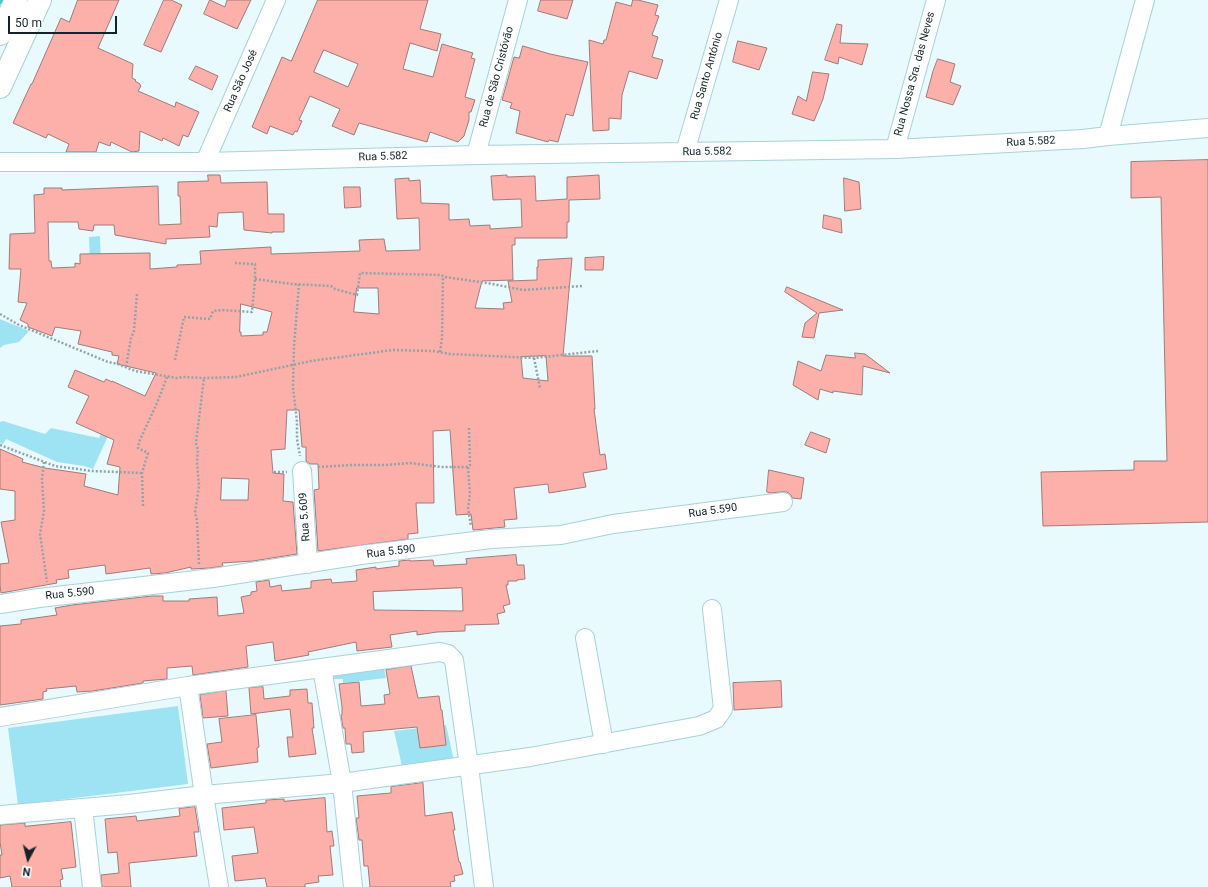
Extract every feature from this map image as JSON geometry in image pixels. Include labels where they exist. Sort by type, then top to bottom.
[{"type":"highway","points":[[0,34],[16,0]]},
{"type":"highway","points":[[0,87],[40,0]]},
{"type":"street","name":"Rua São José","points":[[205,162],[276,0]]},
{"type":"street","name":"Rua de São Cristóvão","points":[[476,155],[518,0]]},
{"type":"street","name":"Rua Santo António","points":[[685,152],[729,0]]},
{"type":"street","name":"Rua Nossa Sra. das Neves","points":[[895,149],[936,0]]},
{"type":"street","points":[[1108,136],[1145,0]]},
{"type":"street","name":"Rua 5.582","points":[[0,162],[205,162],[476,155],[895,149],[1083,139],[1208,128]]},
{"type":"street","name":"Rua 5.609","points":[[302,470],[308,564]]},
{"type":"street","name":"Rua 5.590","points":[[0,604],[200,580],[361,556],[491,539],[560,535],[613,524],[783,502]]},
{"type":"street","points":[[0,815],[129,804],[204,794],[342,783],[530,757],[699,726],[716,719],[723,709],[712,610]]},
{"type":"street","points":[[585,638],[604,744]]},
{"type":"street","points":[[0,717],[188,686],[440,652],[448,654],[454,660],[484,887]]},
{"type":"street","points":[[322,668],[342,783],[353,887]]},
{"type":"street","points":[[188,686],[219,887]]},
{"type":"street","points":[[83,808],[92,887]]},
{"type":"path","points":[[175,360],[184,317],[210,319],[213,311],[222,310],[252,312],[255,264],[235,263]]},
{"type":"path","points":[[255,278],[298,284],[331,286],[335,289],[357,295],[360,273],[441,275],[523,290],[583,286]]},
{"type":"path","points":[[440,352],[442,338],[443,276]]},
{"type":"path","points":[[298,284],[294,387],[297,439],[302,470],[307,468],[343,465],[385,465],[410,463],[442,467],[468,467]]},
{"type":"path","points":[[126,367],[131,338],[134,331],[137,294]]},
{"type":"path","points":[[0,314],[19,324],[108,362],[118,364],[135,371],[177,378],[236,377],[311,361],[393,350],[534,358],[598,351]]},
{"type":"path","points":[[534,358],[540,388]]},
{"type":"path","points":[[143,506],[142,473],[148,453],[138,448],[139,442],[167,377]]},
{"type":"path","points":[[200,580],[197,520],[195,513],[199,486],[197,462],[198,450],[196,443],[204,378]]},
{"type":"path","points":[[469,428],[470,465],[468,467],[470,494],[468,508],[471,526],[471,542]]},
{"type":"path","points":[[0,445],[55,466],[92,471],[142,473]]},
{"type":"path","points":[[44,462],[42,480],[44,511],[40,534],[50,597]]},
{"type":"shaded area","points":[[100,236],[101,267],[90,267],[89,237]]},
{"type":"shaded area","points":[[0,319],[29,331],[19,342],[4,345],[0,348]]},
{"type":"shaded area","points":[[3,421],[45,434],[51,428],[99,438],[101,433],[108,436],[93,469],[84,466],[57,462],[6,439],[3,444],[0,443],[0,422]]},
{"type":"shaded area","points":[[383,663],[386,678],[343,683],[343,679],[334,679],[334,671]]},
{"type":"shaded area","points":[[178,706],[188,784],[18,805],[8,728]]},
{"type":"shaded area","points":[[446,725],[454,761],[402,766],[394,731]]},
{"type":"building","points":[[78,0],[119,0],[98,48],[133,64],[132,78],[141,86],[138,91],[175,107],[176,102],[199,112],[188,137],[183,135],[179,146],[163,138],[162,141],[140,131],[139,151],[132,152],[111,142],[110,146],[99,142],[96,152],[66,152],[69,144],[48,134],[46,138],[13,123],[61,18],[69,22]]},
{"type":"building","points":[[164,0],[171,0],[182,5],[161,52],[144,45]]},
{"type":"building","points":[[210,0],[225,7],[227,0],[251,0],[237,29],[204,14]]},
{"type":"building","points":[[318,0],[428,0],[420,29],[441,34],[437,51],[410,43],[403,69],[433,77],[442,44],[473,53],[471,58],[475,59],[465,97],[475,100],[471,112],[469,112],[469,120],[464,136],[458,142],[430,132],[427,142],[359,123],[354,135],[332,126],[340,109],[310,96],[299,120],[302,121],[297,132],[295,131],[293,135],[270,126],[267,134],[252,127],[282,57],[291,61]],"holes":[[[324,50],[358,64],[348,87],[314,72]]]},
{"type":"building","points":[[541,0],[573,0],[567,19],[538,11]]},
{"type":"building","points":[[633,0],[658,5],[655,15],[659,16],[652,35],[658,37],[652,57],[663,60],[657,79],[629,71],[622,95],[621,119],[609,118],[609,130],[593,131],[589,40],[603,44],[604,40],[606,40],[616,2],[631,6]]},
{"type":"building","points":[[837,24],[842,25],[840,43],[868,44],[862,65],[839,57],[838,64],[825,60]]},
{"type":"building","points":[[738,41],[767,48],[759,70],[733,62]]},
{"type":"building","points":[[523,46],[550,54],[588,62],[573,116],[566,114],[558,142],[549,140],[548,142],[516,133],[520,111],[510,108],[512,103],[502,100],[514,57],[519,58]]},
{"type":"building","points":[[938,59],[955,64],[950,82],[961,86],[953,105],[926,97]]},
{"type":"building","points":[[196,66],[218,76],[212,90],[189,79]]},
{"type":"building","points":[[813,72],[829,74],[823,99],[814,121],[792,114],[798,96],[806,101]]},
{"type":"building","points":[[1208,160],[1208,522],[1043,526],[1041,472],[1134,470],[1134,461],[1167,461],[1161,197],[1131,198],[1131,162]]},
{"type":"building","points":[[208,175],[220,175],[221,183],[267,182],[268,214],[284,214],[284,232],[272,233],[244,230],[243,212],[218,213],[217,227],[209,226],[210,237],[166,239],[166,244],[115,235],[114,225],[94,225],[93,231],[79,229],[78,222],[48,222],[49,261],[51,261],[52,268],[75,267],[75,263],[80,264],[80,254],[150,253],[150,269],[177,267],[177,265],[201,264],[200,251],[271,247],[271,254],[360,251],[359,240],[384,239],[386,251],[420,250],[419,218],[397,219],[395,179],[409,178],[409,181],[420,180],[421,203],[449,204],[449,220],[469,219],[470,226],[490,225],[490,229],[522,227],[521,199],[493,200],[491,176],[535,176],[536,201],[567,199],[567,177],[599,175],[600,199],[569,200],[567,238],[515,238],[515,245],[512,245],[513,280],[482,281],[475,308],[504,309],[503,303],[512,302],[508,281],[537,280],[538,260],[572,258],[563,356],[592,356],[594,409],[600,455],[605,454],[607,469],[583,473],[586,487],[549,493],[548,484],[514,488],[517,519],[504,520],[505,527],[473,530],[471,514],[456,515],[450,430],[433,431],[434,503],[416,503],[418,533],[408,534],[408,539],[318,551],[314,490],[319,489],[318,464],[310,464],[306,461],[306,447],[302,447],[299,410],[287,410],[285,449],[271,450],[273,473],[284,474],[283,501],[293,502],[297,554],[253,561],[222,563],[223,566],[210,568],[191,569],[191,567],[165,573],[151,574],[150,568],[106,574],[105,565],[68,570],[69,578],[56,580],[57,583],[1,593],[0,564],[9,563],[1,522],[15,520],[15,491],[0,489],[0,449],[23,459],[22,462],[45,468],[86,474],[84,486],[118,495],[120,467],[107,464],[114,440],[76,423],[89,396],[68,387],[75,370],[104,382],[106,379],[112,381],[145,396],[156,373],[117,364],[119,356],[112,355],[112,352],[78,344],[81,331],[55,327],[52,336],[28,327],[28,324],[20,320],[27,303],[18,302],[21,269],[9,269],[10,234],[35,233],[34,195],[44,194],[44,188],[62,188],[62,190],[158,186],[159,225],[181,224],[178,182],[208,181]],"holes":[[[357,288],[378,288],[379,314],[354,312]],[[241,304],[272,312],[267,332],[263,332],[263,335],[241,336]],[[546,356],[548,381],[523,378],[521,357]],[[222,478],[249,479],[248,500],[221,500]]]},
{"type":"building","points":[[844,178],[859,182],[861,209],[845,211]]},
{"type":"building","points":[[344,187],[360,187],[361,207],[345,208]]},
{"type":"building","points":[[824,215],[841,219],[842,233],[823,228]]},
{"type":"building","points":[[604,257],[603,270],[585,270],[585,258]]},
{"type":"building","points":[[787,287],[843,310],[819,313],[814,338],[802,337],[805,323],[817,313],[785,292]]},
{"type":"building","points":[[855,353],[865,354],[890,373],[863,366],[862,395],[833,391],[833,393],[820,389],[818,400],[793,385],[798,361],[821,371],[826,355],[855,358]]},
{"type":"building","points":[[811,432],[830,439],[826,453],[805,445]]},
{"type":"building","points":[[769,470],[804,478],[801,499],[792,498],[787,492],[767,492]]},
{"type":"building","points":[[516,555],[517,565],[524,565],[525,579],[508,581],[508,585],[506,585],[510,604],[503,606],[505,612],[497,614],[499,624],[465,625],[465,631],[437,632],[417,635],[417,631],[390,635],[392,647],[357,651],[356,642],[308,652],[309,655],[275,661],[273,642],[246,646],[248,667],[193,675],[192,666],[167,668],[167,679],[143,681],[143,683],[93,691],[77,692],[76,686],[46,689],[47,691],[43,692],[43,699],[0,705],[0,626],[21,624],[21,620],[57,615],[55,608],[152,596],[163,596],[163,601],[189,601],[189,599],[217,597],[218,616],[244,613],[241,597],[251,595],[251,592],[257,591],[256,582],[269,580],[270,587],[281,585],[282,591],[311,588],[311,581],[331,579],[332,583],[357,581],[356,570],[399,566],[399,561],[433,560],[434,566],[467,564],[466,559]],"holes":[[[462,588],[463,611],[374,610],[373,592]]]},
{"type":"building","points":[[411,666],[418,698],[439,696],[446,745],[420,748],[417,727],[363,732],[364,752],[352,753],[351,744],[346,744],[345,728],[343,728],[341,715],[342,707],[339,684],[359,682],[361,706],[385,704],[384,695],[390,694],[386,670]]},
{"type":"building","points":[[781,681],[782,707],[734,710],[733,683]]},
{"type":"building","points":[[263,687],[264,699],[290,696],[290,690],[307,689],[308,703],[312,703],[314,728],[312,728],[316,754],[289,757],[287,737],[293,737],[290,709],[251,714],[249,688]]},
{"type":"building","points":[[226,691],[228,716],[203,718],[200,695]]},
{"type":"building","points":[[256,715],[259,747],[257,748],[258,762],[211,768],[207,744],[222,742],[219,719]]},
{"type":"building","points":[[423,783],[425,816],[452,812],[455,830],[453,830],[459,862],[463,874],[454,876],[455,881],[450,882],[451,887],[370,887],[368,866],[364,866],[362,840],[359,840],[356,818],[359,818],[357,796],[391,793],[391,787]]},
{"type":"building","points":[[325,798],[327,832],[332,831],[334,846],[330,846],[333,875],[318,876],[319,882],[305,884],[305,887],[267,887],[265,878],[235,881],[232,856],[258,853],[254,827],[224,830],[222,808],[266,803],[266,800],[284,799],[284,801]]},
{"type":"building","points":[[195,807],[199,832],[194,832],[197,856],[129,863],[131,887],[102,887],[101,875],[119,873],[117,852],[108,853],[105,819],[136,816],[137,821],[180,816],[179,809]]},
{"type":"building","points":[[71,822],[76,867],[61,869],[63,879],[60,880],[61,887],[12,887],[10,876],[0,878],[0,855],[2,855],[0,825],[25,823],[25,826]]}]
